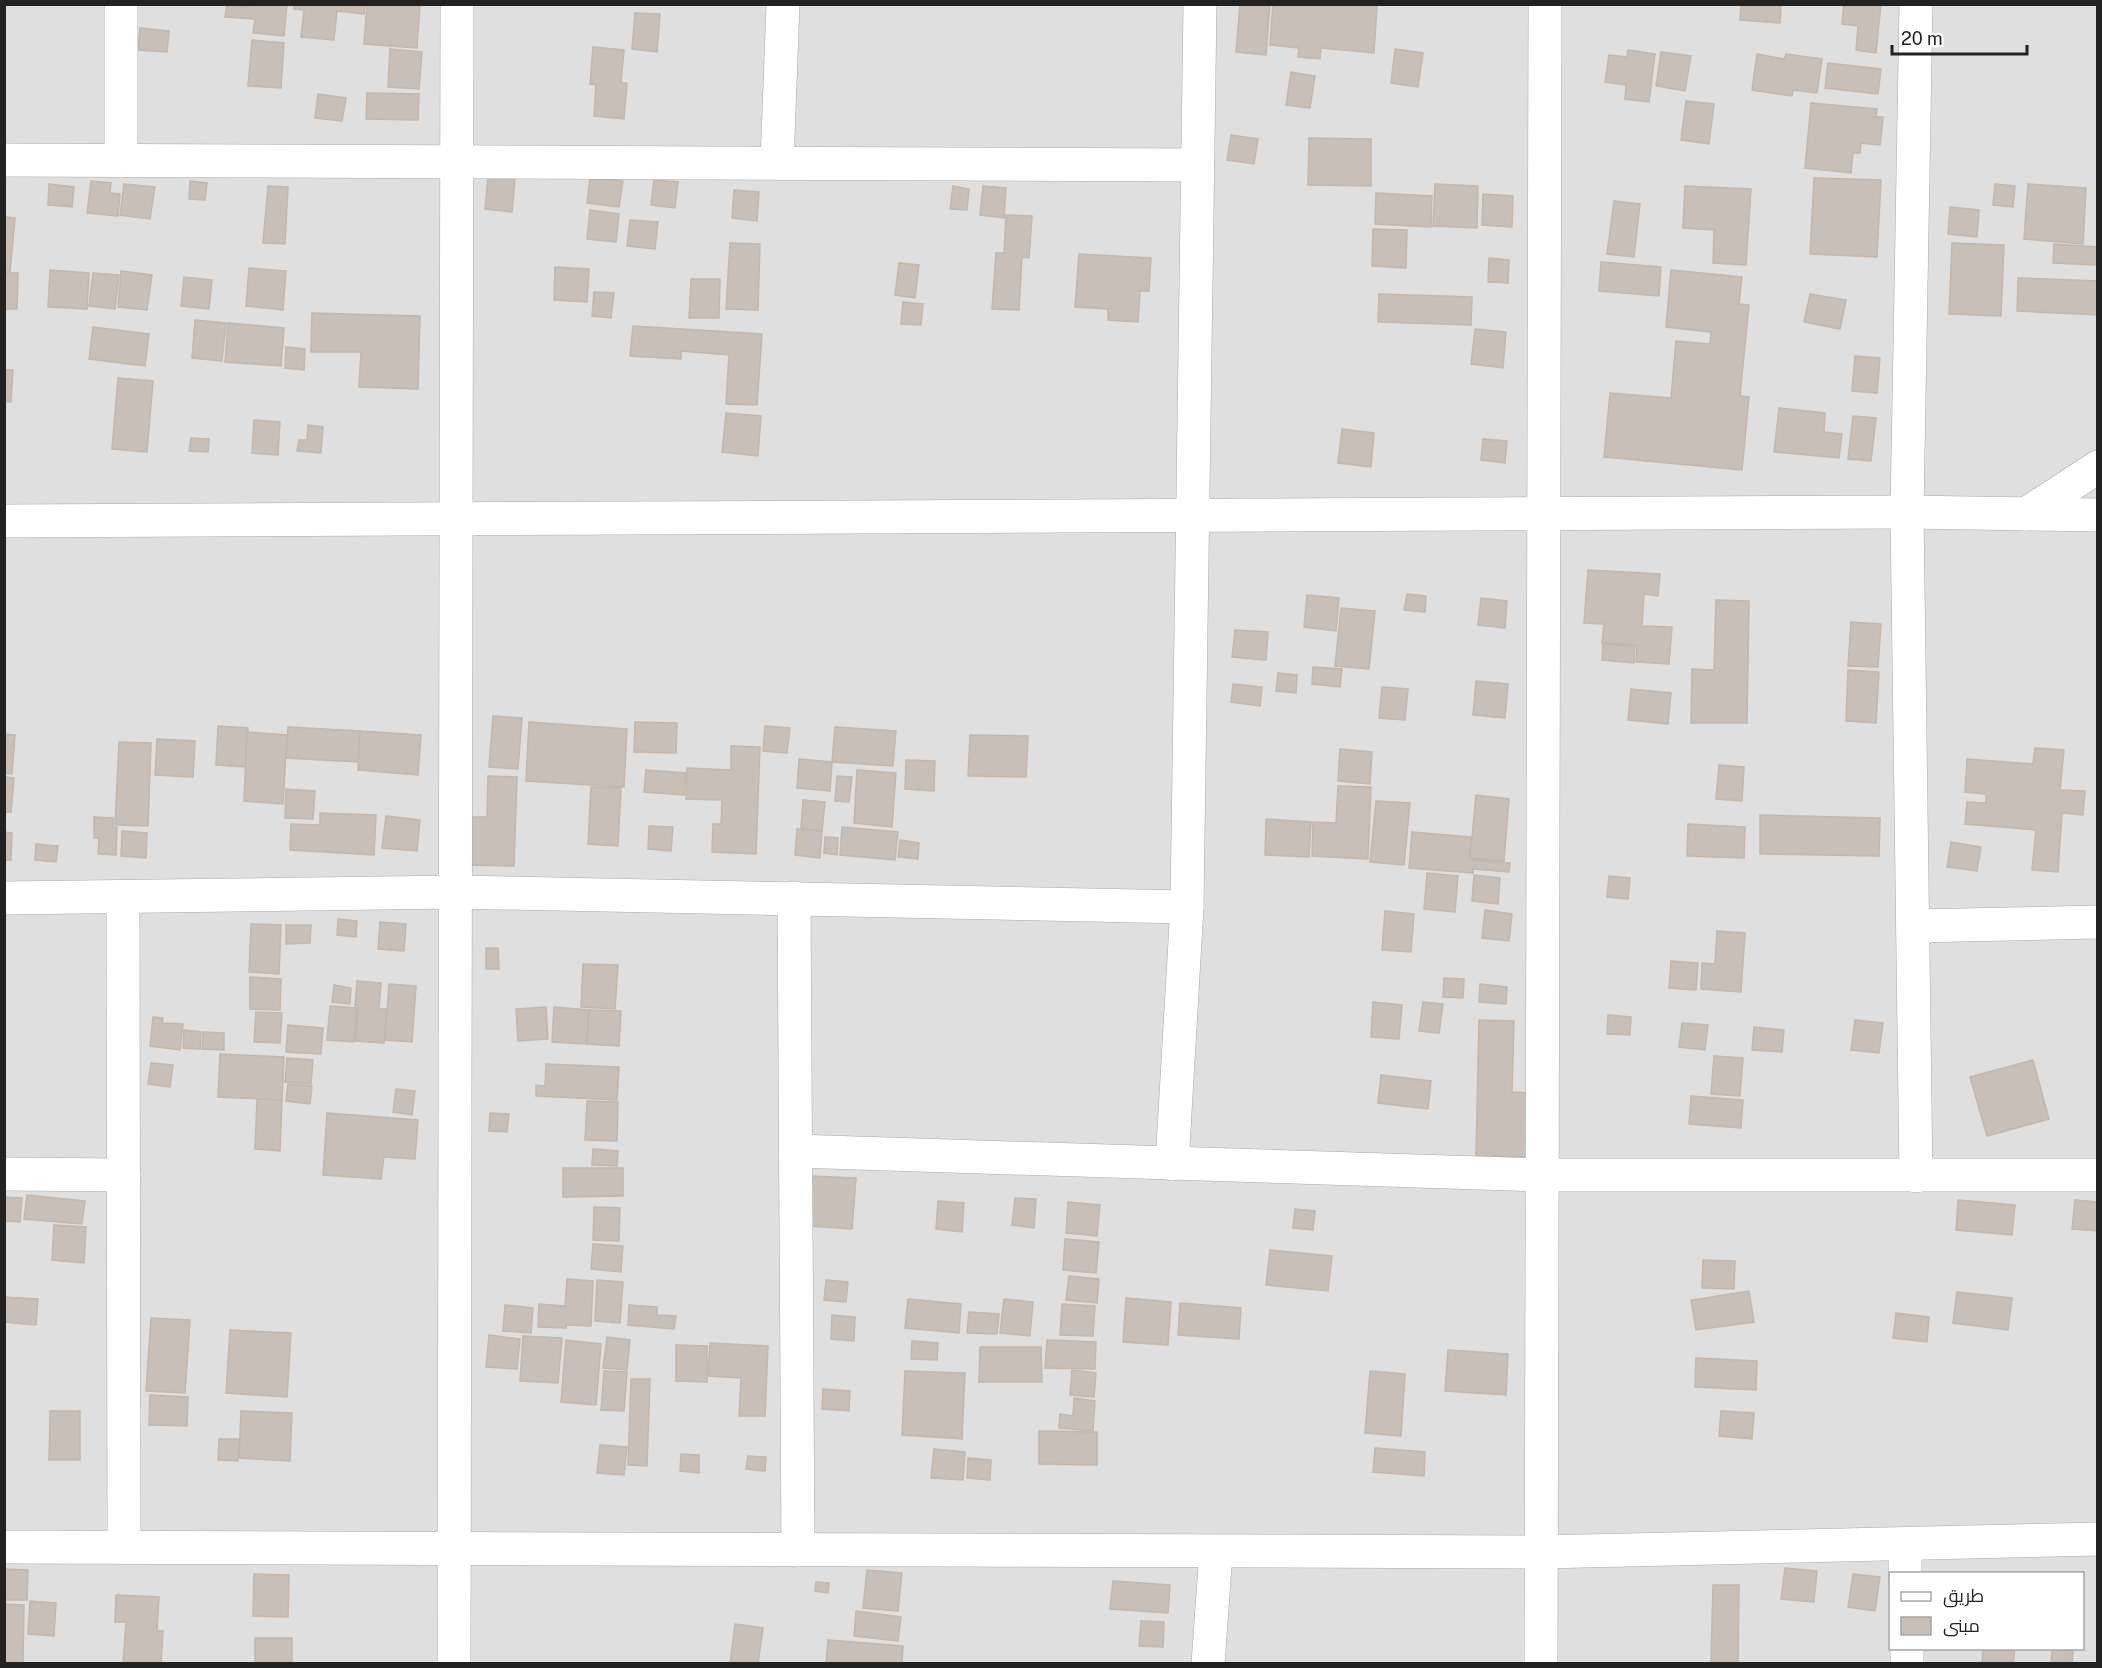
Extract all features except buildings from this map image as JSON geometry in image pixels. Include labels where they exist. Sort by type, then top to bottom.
[{"type":"street","points":[[121,4],[121,160]]},
{"type":"street","points":[[454,1664],[457,4]]},
{"type":"street","points":[[777,163],[783,4]]},
{"type":"street","points":[[1172,1164],[1187,907],[1200,4]]},
{"type":"street","points":[[1541,1664],[1545,4]]},
{"type":"street","points":[[1916,4],[1907,512],[1916,1176]]},
{"type":"street","points":[[4,160],[1197,165]]},
{"type":"street","points":[[2026,514],[2097,466]]},
{"type":"street","points":[[4,521],[1907,512],[2097,515]]},
{"type":"street","points":[[4,898],[455,892],[1187,907]]},
{"type":"street","points":[[123,897],[124,1547]]},
{"type":"street","points":[[794,898],[798,1550]]},
{"type":"street","points":[[1913,926],[2097,922]]},
{"type":"street","points":[[796,1151],[1542,1175],[2097,1175]]},
{"type":"street","points":[[4,1174],[124,1175]]},
{"type":"street","points":[[4,1547],[1541,1552],[1905,1559],[2097,1539]]},
{"type":"street","points":[[1208,1664],[1216,1552]]},
{"type":"shaded area","points":[[5,5],[2097,5],[2097,1663],[5,1664]]}]
